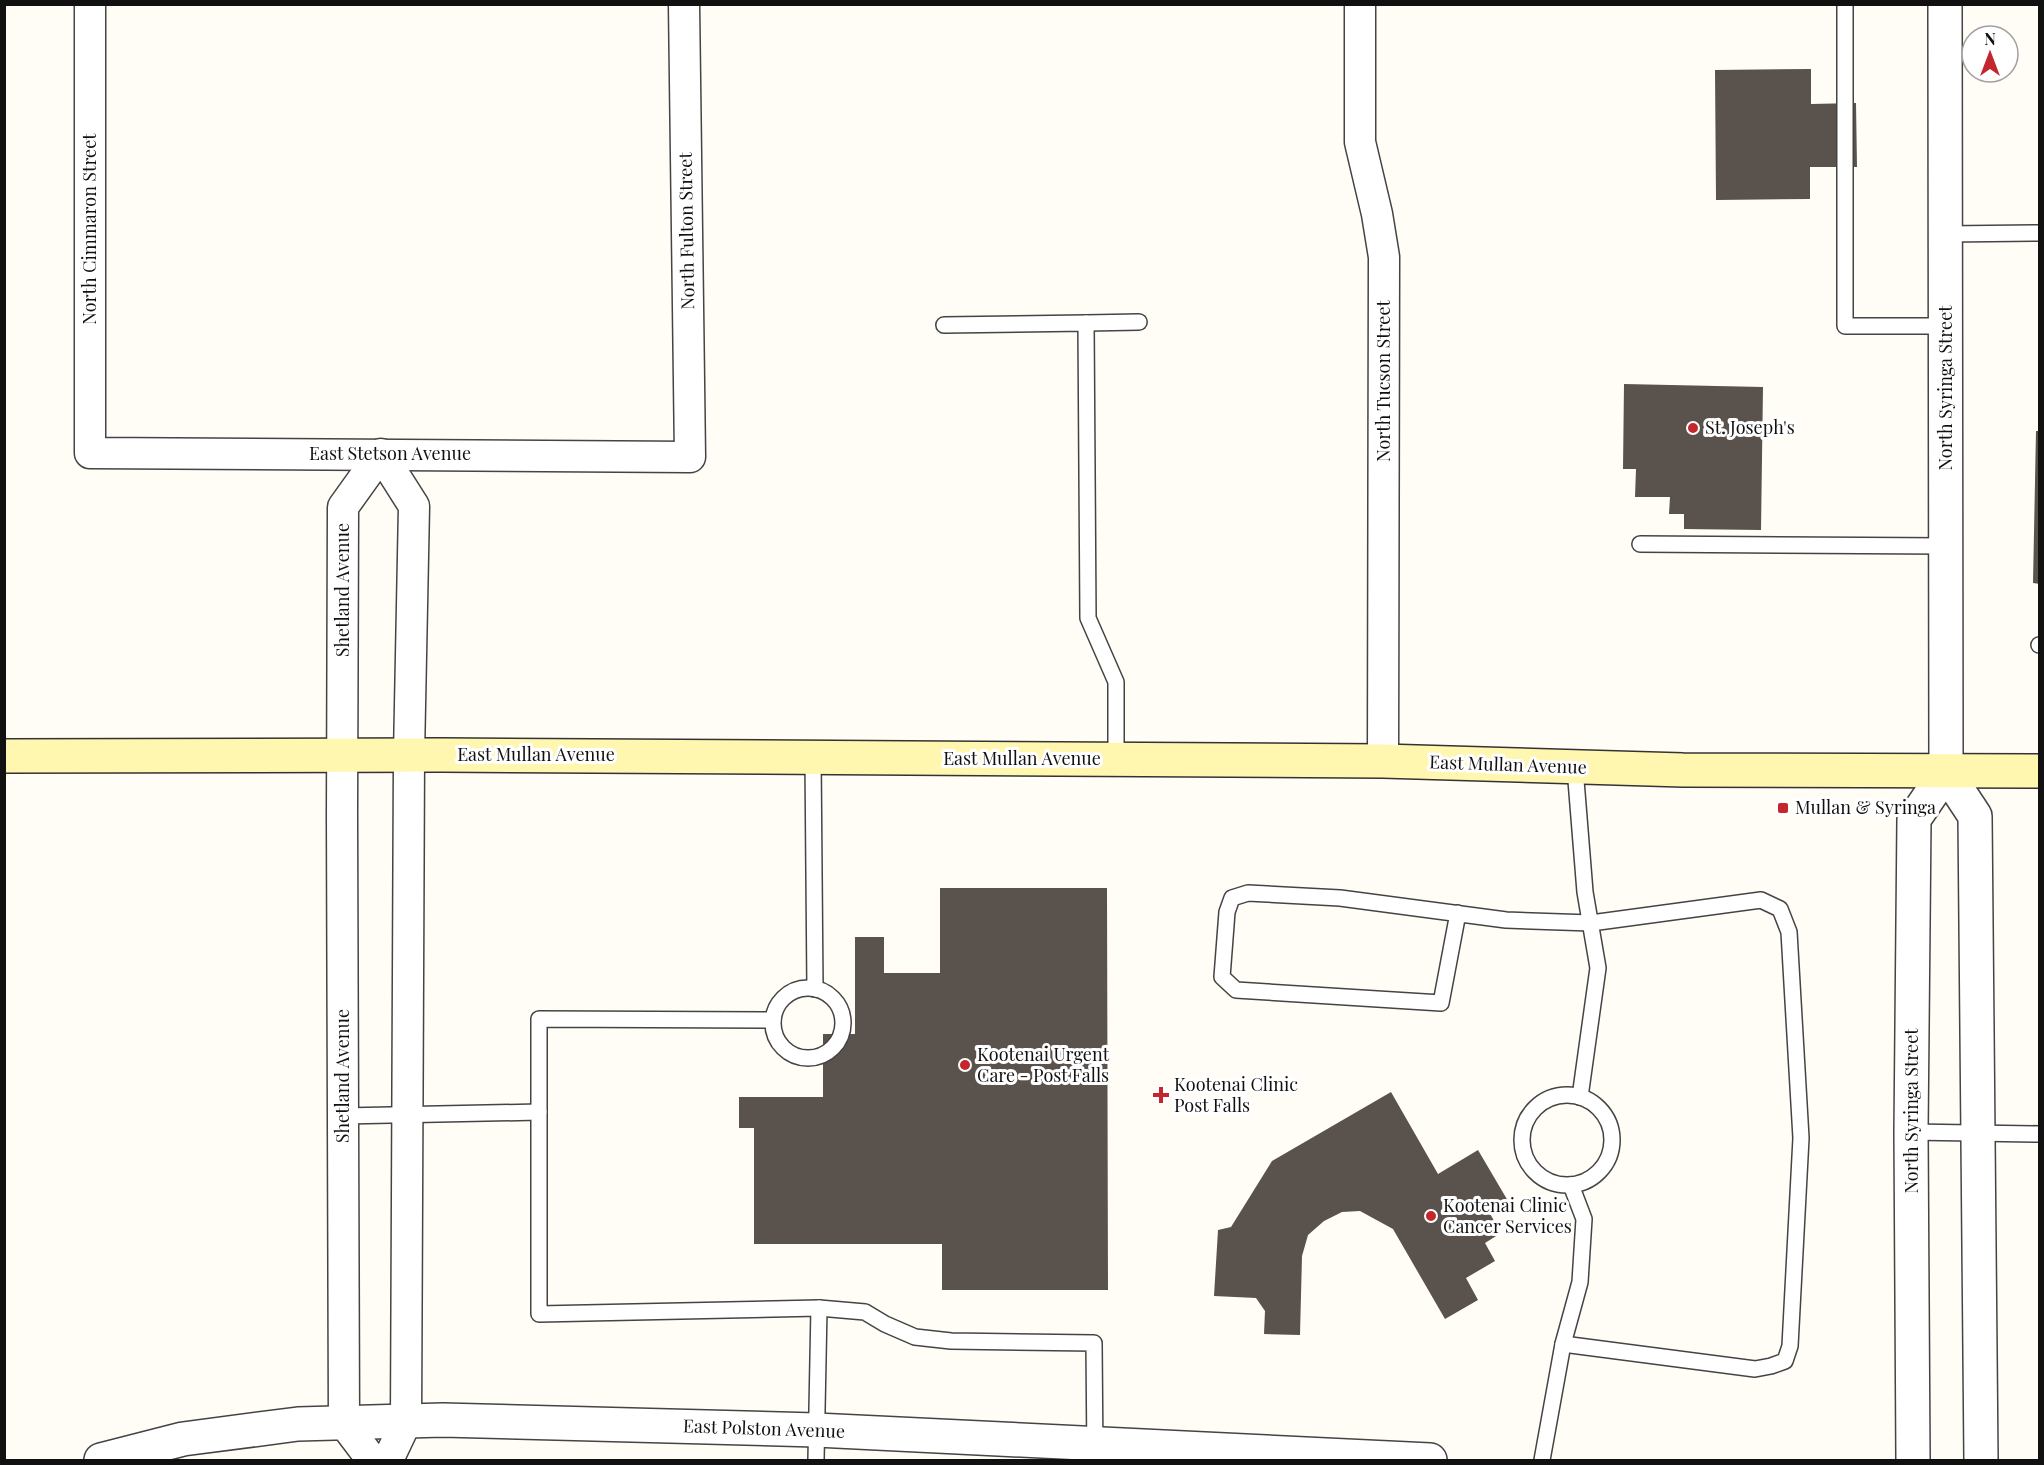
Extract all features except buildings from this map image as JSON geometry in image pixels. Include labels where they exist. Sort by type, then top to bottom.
[{"type":"main road","name":"East Mullan Avenue","points":[[4,756],[409,755],[1116,759],[1383,761],[1575,768],[2040,771]]},
{"type":"street","name":"North Cimmaron Street","points":[[90,4],[90,453]]},
{"type":"street","name":"North Fulton Street","points":[[684,4],[690,457]]},
{"type":"street","name":"North Tucson Street","points":[[1360,4],[1360,142],[1377,214],[1384,256],[1383,761]]},
{"type":"street","name":"North Syringa Street","points":[[1913,1461],[1911,1132],[1914,819],[1946,772],[1946,4]]},
{"type":"street","name":"East Stetson Avenue","points":[[90,453],[690,457]]},
{"type":"street","points":[[381,454],[414,506],[409,755],[406,1422],[388,1461]]},
{"type":"street","name":"Shetland Avenue","points":[[344,1423],[343,507],[381,454]]},
{"type":"street","points":[[1946,772],[1975,816],[1981,1461]]},
{"type":"street","name":"East Polston Avenue","points":[[100,1461],[183,1439],[298,1424],[443,1420],[816,1445],[1430,1461]]},
{"type":"street","points":[[344,1423],[372,1461]]},
{"type":"lane","points":[[1845,4],[1845,326],[1946,326]]},
{"type":"lane","points":[[1946,234],[2040,233]]},
{"type":"lane","points":[[944,325],[1139,322]]},
{"type":"lane","points":[[1086,323],[1088,618],[1116,682],[1116,759]]},
{"type":"lane","points":[[1640,544],[1946,546]]},
{"type":"lane","points":[[813,757],[815,989]]},
{"type":"lane","points":[[1575,768],[1585,892],[1598,968],[1580,1097]]},
{"type":"lane","points":[[1458,913],[1441,1003],[1236,990],[1222,977],[1227,912],[1232,898],[1248,893],[1341,898],[1458,913],[1506,920],[1591,923],[1761,900],[1780,909],[1789,932],[1801,1138],[1790,1346],[1785,1361],[1755,1369],[1563,1344]]},
{"type":"lane","points":[[815,989],[826,993],[835,1001],[841,1010],[844,1022],[837,1044],[829,1052],[808,1059],[786,1051],[778,1042],[773,1020],[776,1009],[792,992],[815,989]]},
{"type":"lane","points":[[773,1020],[539,1019],[539,1314],[819,1308],[865,1312],[915,1337],[951,1341],[1094,1343],[1095,1453]]},
{"type":"lane","points":[[1565,1095],[1580,1097],[1594,1104],[1605,1115],[1611,1130],[1612,1145],[1608,1160],[1599,1173],[1586,1182],[1571,1185],[1557,1185],[1544,1180],[1533,1171],[1525,1159],[1521,1145],[1522,1131],[1536,1107],[1550,1098],[1565,1095]]},
{"type":"lane","points":[[344,1116],[539,1112]]},
{"type":"lane","points":[[1911,1132],[2040,1134]]},
{"type":"lane","points":[[1542,1461],[1563,1344],[1580,1282],[1584,1219],[1571,1185]]},
{"type":"lane","points":[[816,1445],[819,1308]]},
{"type":"place","name":"St. Joseph's","points":[[1693,428]]},
{"type":"place","name":"Mullan & Syringa","points":[[1783,808]]},
{"type":"place","name":"Kootenai Urgent Care - Post Falls","points":[[965,1065]]},
{"type":"place","name":"Kootenai Clinic Post Falls","points":[[1161,1095]]},
{"type":"place","name":"Kootenai Clinic Cancer Services","points":[[1431,1216]]}]
